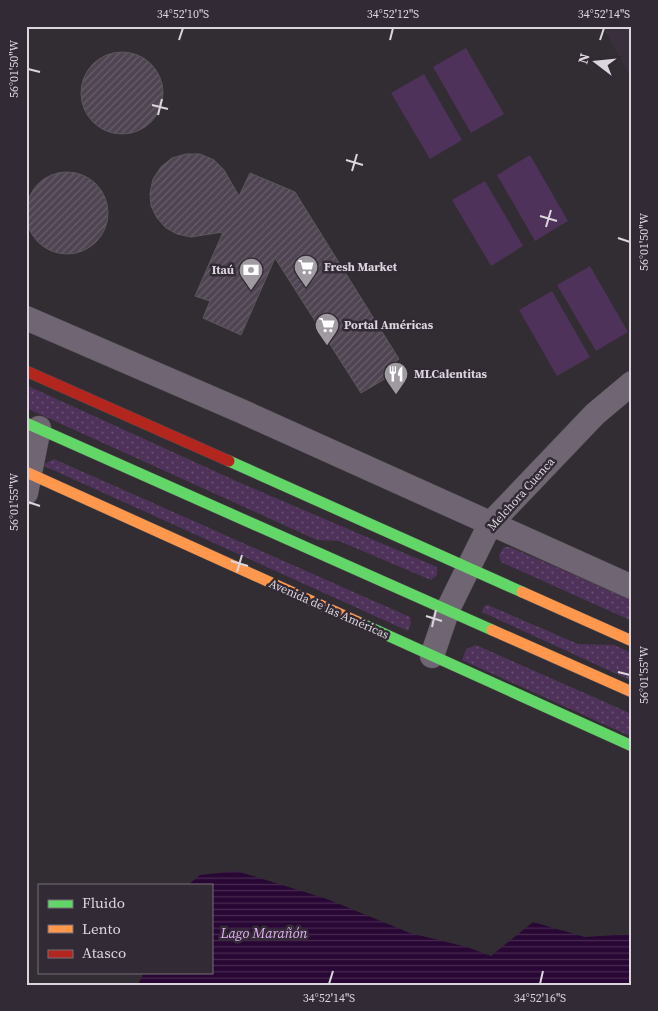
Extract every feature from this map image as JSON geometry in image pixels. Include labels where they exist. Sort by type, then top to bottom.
[{"type":"main road","points":[[26,371],[632,641]]},
{"type":"main road","points":[[33,426],[632,692]]},
{"type":"main road","name":"Avenida de las Américas","points":[[27,480],[432,656],[632,746]]},
{"type":"street","points":[[26,318],[240,411],[632,587]]},
{"type":"street","name":"Melchora Cuenca","points":[[432,656],[448,609],[490,524],[595,414],[632,383]]},
{"type":"street","points":[[27,480],[33,426]]},
{"type":"shaded area","points":[[602,26],[632,26],[632,79]]},
{"type":"shaded area","points":[[466,48],[504,114],[471,133],[433,67]]},
{"type":"shaded area","points":[[424,74],[462,140],[430,159],[391,93]]},
{"type":"shaded area","points":[[530,155],[568,221],[535,241],[497,175]]},
{"type":"shaded area","points":[[485,181],[523,246],[491,266],[452,200]]},
{"type":"shaded area","points":[[590,266],[628,332],[596,351],[557,285]]},
{"type":"shaded area","points":[[552,291],[590,357],[557,376],[519,310]]},
{"type":"shaded area","points":[[26,385],[243,484],[437,567],[437,575],[431,580],[339,541],[317,540],[26,408]]},
{"type":"shaded area","points":[[54,459],[410,617],[411,623],[408,631],[42,465]]},
{"type":"shaded area","points":[[504,547],[510,547],[632,600],[632,621],[501,562],[499,555]]},
{"type":"shaded area","points":[[488,605],[578,644],[614,645],[632,653],[632,681],[482,612],[484,606]]},
{"type":"shaded area","points":[[476,645],[632,714],[632,737],[462,660],[466,649]]},
{"type":"water","name":"Lago Marañón","points":[[237,871],[327,899],[410,933],[467,947],[491,956],[533,922],[585,937],[632,934],[632,985],[138,985],[143,974],[212,974],[212,884],[189,884],[200,875]]},
{"type":"building","points":[[114,52],[130,52],[145,59],[156,70],[163,85],[160,109],[151,122],[130,134],[114,134],[99,127],[88,116],[81,101],[81,85],[88,70],[99,59]]},
{"type":"building","points":[[186,154],[200,154],[214,160],[224,170],[239,196],[250,173],[295,192],[399,359],[383,370],[388,377],[361,393],[275,258],[241,335],[203,318],[210,301],[195,296],[223,232],[191,237],[177,234],[166,228],[157,218],[151,206],[150,193],[153,179],[161,167],[172,158]]},
{"type":"building","points":[[59,172],[75,172],[90,179],[101,190],[108,205],[105,229],[96,242],[75,254],[59,254],[44,247],[33,236],[26,221],[26,205],[33,190],[44,179]]},
{"type":"traffic: fast","points":[[26,423],[492,630]]},
{"type":"traffic: fast","points":[[229,461],[522,592]]},
{"type":"traffic: fast","points":[[358,622],[632,746]]},
{"type":"traffic: slow","points":[[26,472],[358,622]]},
{"type":"traffic: slow","points":[[522,592],[632,641]]},
{"type":"traffic: slow","points":[[492,630],[632,692]]},
{"type":"traffic: jam","points":[[26,371],[229,461]]},
{"type":"place","name":"Fresh Market","points":[[306,288]]},
{"type":"place","name":"Itaú","points":[[251,291]]},
{"type":"place","name":"Portal Américas","points":[[327,346]]},
{"type":"place","name":"MLCalentitas","points":[[396,395]]}]
